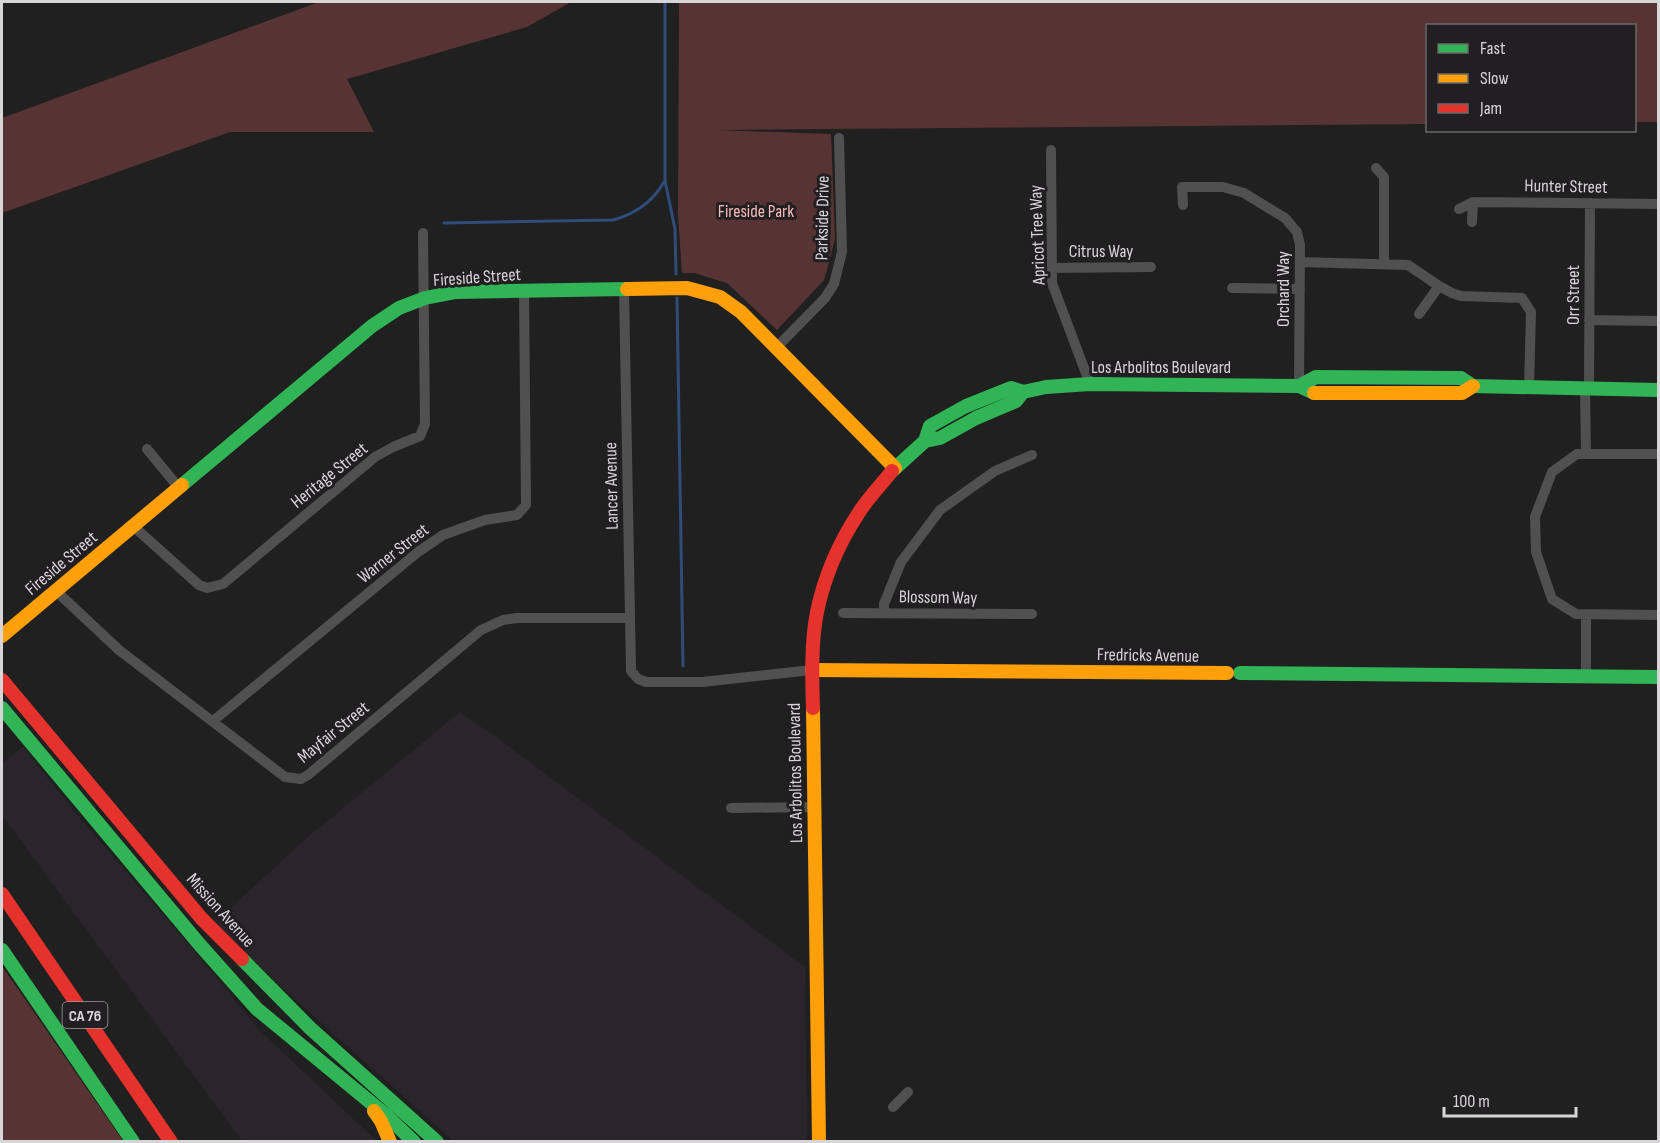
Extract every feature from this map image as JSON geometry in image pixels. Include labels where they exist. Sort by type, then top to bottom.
[{"type":"main road","name":"Fireside Street","points":[[2,636],[372,326],[399,308],[425,298],[456,292],[687,288],[720,297],[741,312],[895,468]]},
{"type":"main road","name":"Los Arbolitos Boulevard","points":[[819,1142],[812,670],[818,611],[825,584],[844,537],[858,512],[895,468],[926,441],[940,438],[976,418],[1016,401],[1023,392],[1046,387],[1090,384],[1299,386],[1316,377],[1397,377],[1461,378],[1473,386],[1659,390]]},
{"type":"main road","name":"Fredricks Avenue","points":[[812,670],[1659,677]]},
{"type":"main road","name":"Mission Avenue","points":[[2,680],[202,919],[310,1028],[437,1142]]},
{"type":"main road","name":"Mission Avenue","points":[[2,708],[200,945],[257,1008],[361,1094],[414,1142]]},
{"type":"main road","points":[[105,832],[119,833],[133,845],[141,844]]},
{"type":"main road","points":[[126,857],[137,855],[150,869],[161,868]]},
{"type":"main road","name":"CA 76","points":[[2,894],[171,1142]]},
{"type":"main road","points":[[200,945],[214,946],[247,982],[253,982],[259,978]]},
{"type":"main road","name":"CA 76","points":[[2,950],[131,1138]]},
{"type":"main road","points":[[257,1008],[265,1001],[269,1001],[299,1028],[310,1028]]},
{"type":"main road","points":[[311,1053],[322,1052],[354,1077],[363,1074]]},
{"type":"main road","points":[[361,1094],[381,1121],[390,1142]]},
{"type":"street","name":"Parkside Drive","points":[[776,348],[825,298],[834,284],[842,252],[839,138]]},
{"type":"street","name":"Apricot Tree Way","points":[[1051,150],[1052,283],[1090,384]]},
{"type":"street","points":[[1376,168],[1384,177],[1384,264]]},
{"type":"street","name":"Orchard Way","points":[[1183,205],[1182,187],[1223,187],[1244,193],[1285,218],[1297,232],[1300,245],[1299,386]]},
{"type":"street","points":[[1472,222],[1473,202]]},
{"type":"street","name":"Hunter Street","points":[[1460,209],[1473,202],[1659,204]]},
{"type":"street","name":"Orr Street","points":[[1586,454],[1590,203]]},
{"type":"street","name":"Heritage Street","points":[[134,526],[199,585],[207,588],[223,584],[375,457],[420,436],[425,424],[423,233]]},
{"type":"street","points":[[1300,262],[1408,265],[1439,286],[1461,296],[1522,298],[1531,312],[1529,387]]},
{"type":"street","name":"Citrus Way","points":[[1051,268],[1151,267]]},
{"type":"street","points":[[1419,314],[1439,286]]},
{"type":"street","points":[[1232,288],[1300,289]]},
{"type":"street","name":"Lancer Avenue","points":[[624,290],[629,618],[631,672],[638,679]]},
{"type":"street","name":"Warner Street","points":[[213,722],[418,552],[443,535],[485,520],[517,515],[522,511],[526,505],[524,291]]},
{"type":"street","points":[[1589,320],[1659,321]]},
{"type":"street","points":[[147,449],[179,488]]},
{"type":"street","points":[[1659,454],[1577,454],[1552,472],[1535,517],[1536,552],[1552,599],[1576,614],[1659,615]]},
{"type":"street","points":[[884,612],[884,604],[901,562],[940,510],[996,471],[1032,455]]},
{"type":"street","name":"Mayfair Street","points":[[56,590],[119,650],[285,777],[301,779],[309,775],[481,630],[503,620],[517,618],[629,618]]},
{"type":"street","name":"Blossom Way","points":[[843,613],[1032,614]]},
{"type":"street","points":[[1586,615],[1586,676]]},
{"type":"street","name":"Fredricks Avenue","points":[[638,679],[646,682],[702,682],[812,670]]},
{"type":"street","points":[[731,808],[814,807]]},
{"type":"street","points":[[892,1107],[908,1092]]},
{"type":"shaded area","points":[[460,712],[805,967],[807,1141],[454,1141],[284,990],[215,922],[308,837]]},
{"type":"shaded area","points":[[23,747],[259,1030],[377,1141],[242,1141],[2,815],[2,764]]},
{"type":"green space","points":[[319,2],[571,2],[527,27],[347,79],[374,132],[230,132],[2,213],[2,118]]},
{"type":"green space","name":"Fireside Park","points":[[679,2],[1658,2],[1658,122],[1636,122],[1636,24],[1426,24],[1426,124],[715,130],[831,134],[835,239],[829,262],[824,280],[777,330],[727,283],[694,273],[682,273],[678,215]]},
{"type":"green space","points":[[2,966],[123,1141],[2,1141]]},
{"type":"waterway","points":[[665,2],[665,181],[675,229],[676,274]]},
{"type":"waterway","points":[[444,223],[613,220],[642,207],[664,182]]},
{"type":"waterway","points":[[677,298],[683,666]]},
{"type":"traffic: fast","points":[[182,485],[372,326],[399,308],[425,298],[456,292],[627,289]]},
{"type":"traffic: fast","points":[[1299,386],[1316,377],[1461,378],[1473,386],[1658,390]]},
{"type":"traffic: fast","points":[[925,441],[930,426],[966,406],[1011,388],[1023,392],[1046,387],[1090,384],[1299,386],[1314,393]]},
{"type":"traffic: fast","points":[[892,471],[925,441],[940,438],[976,418],[1016,401],[1023,392]]},
{"type":"traffic: fast","points":[[1240,673],[1658,677]]},
{"type":"traffic: fast","points":[[2,708],[200,945],[257,1009],[387,1116],[414,1142]]},
{"type":"traffic: fast","points":[[2,950],[133,1142]]},
{"type":"traffic: fast","points":[[242,959],[310,1028],[437,1142]]},
{"type":"traffic: slow","points":[[627,289],[687,288],[720,297],[741,312],[895,468]]},
{"type":"traffic: slow","points":[[1314,393],[1462,393],[1473,386]]},
{"type":"traffic: slow","points":[[2,636],[182,485]]},
{"type":"traffic: slow","points":[[812,670],[1227,673]]},
{"type":"traffic: slow","points":[[813,708],[819,1142]]},
{"type":"traffic: slow","points":[[374,1111],[390,1142]]},
{"type":"traffic: jam","points":[[813,708],[814,635],[824,586],[833,561],[851,525],[892,471]]},
{"type":"traffic: jam","points":[[2,680],[202,919],[242,959]]},
{"type":"traffic: jam","points":[[2,894],[171,1142]]}]
